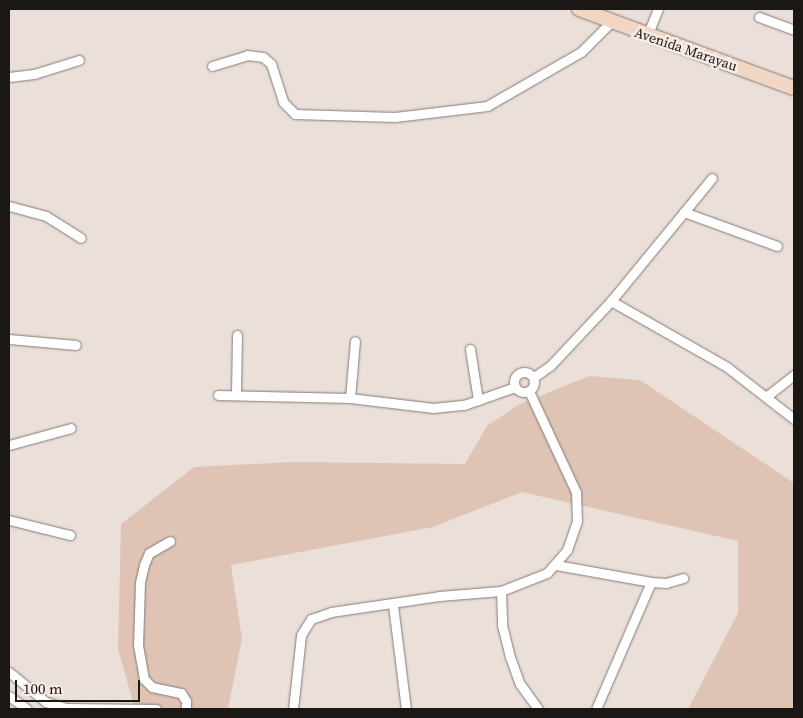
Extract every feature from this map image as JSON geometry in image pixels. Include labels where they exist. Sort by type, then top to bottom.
[{"type":"street","name":"Avenida Marayau","points":[[579,9],[648,36],[794,88]]},
{"type":"street","points":[[648,36],[658,9]]},
{"type":"street","points":[[759,18],[794,30]]},
{"type":"street","points":[[212,66],[247,54],[263,57],[271,64],[283,102],[295,114],[395,117],[487,106],[581,52],[611,22]]},
{"type":"street","points":[[9,77],[34,74],[79,60]]},
{"type":"street","points":[[534,377],[550,366],[611,301],[712,178]]},
{"type":"street","points":[[9,206],[46,216],[81,238]]},
{"type":"street","points":[[684,212],[777,246]]},
{"type":"street","points":[[611,301],[728,367],[794,419]]},
{"type":"street","points":[[236,393],[237,335]]},
{"type":"street","points":[[9,339],[76,346]]},
{"type":"street","points":[[350,398],[354,341]]},
{"type":"street","points":[[470,348],[478,400]]},
{"type":"street","points":[[515,387],[515,379],[520,373],[528,372],[534,377]]},
{"type":"street","points":[[767,396],[794,375]]},
{"type":"street","points":[[529,392],[534,385],[534,377]]},
{"type":"street","points":[[218,395],[236,393],[350,398],[433,408],[478,400],[515,387]]},
{"type":"street","points":[[515,387],[522,392],[529,392]]},
{"type":"street","points":[[294,709],[301,635],[311,619],[331,612],[393,605],[439,596],[501,591],[536,579],[556,564],[567,550],[577,521],[576,492],[529,392]]},
{"type":"street","points":[[9,445],[71,428]]},
{"type":"street","points":[[9,520],[70,535]]},
{"type":"street","points":[[170,541],[149,553],[144,565],[139,591],[138,645],[144,679],[152,687],[181,693],[186,701],[186,709]]},
{"type":"street","points":[[556,564],[651,582],[666,583],[683,578]]},
{"type":"street","points":[[596,709],[651,582]]},
{"type":"street","points":[[501,591],[502,625],[510,657],[520,684],[538,709]]},
{"type":"street","points":[[393,605],[406,709]]},
{"type":"street","points":[[9,672],[46,702],[66,708],[156,709]]},
{"type":"street","points":[[9,696],[27,709]]},
{"type":"shaded area","points":[[589,376],[640,380],[794,483],[794,709],[688,709],[738,613],[738,541],[522,492],[433,527],[231,565],[242,639],[228,709],[135,709],[118,649],[121,524],[194,467],[293,462],[465,464],[487,426],[518,405]]}]
